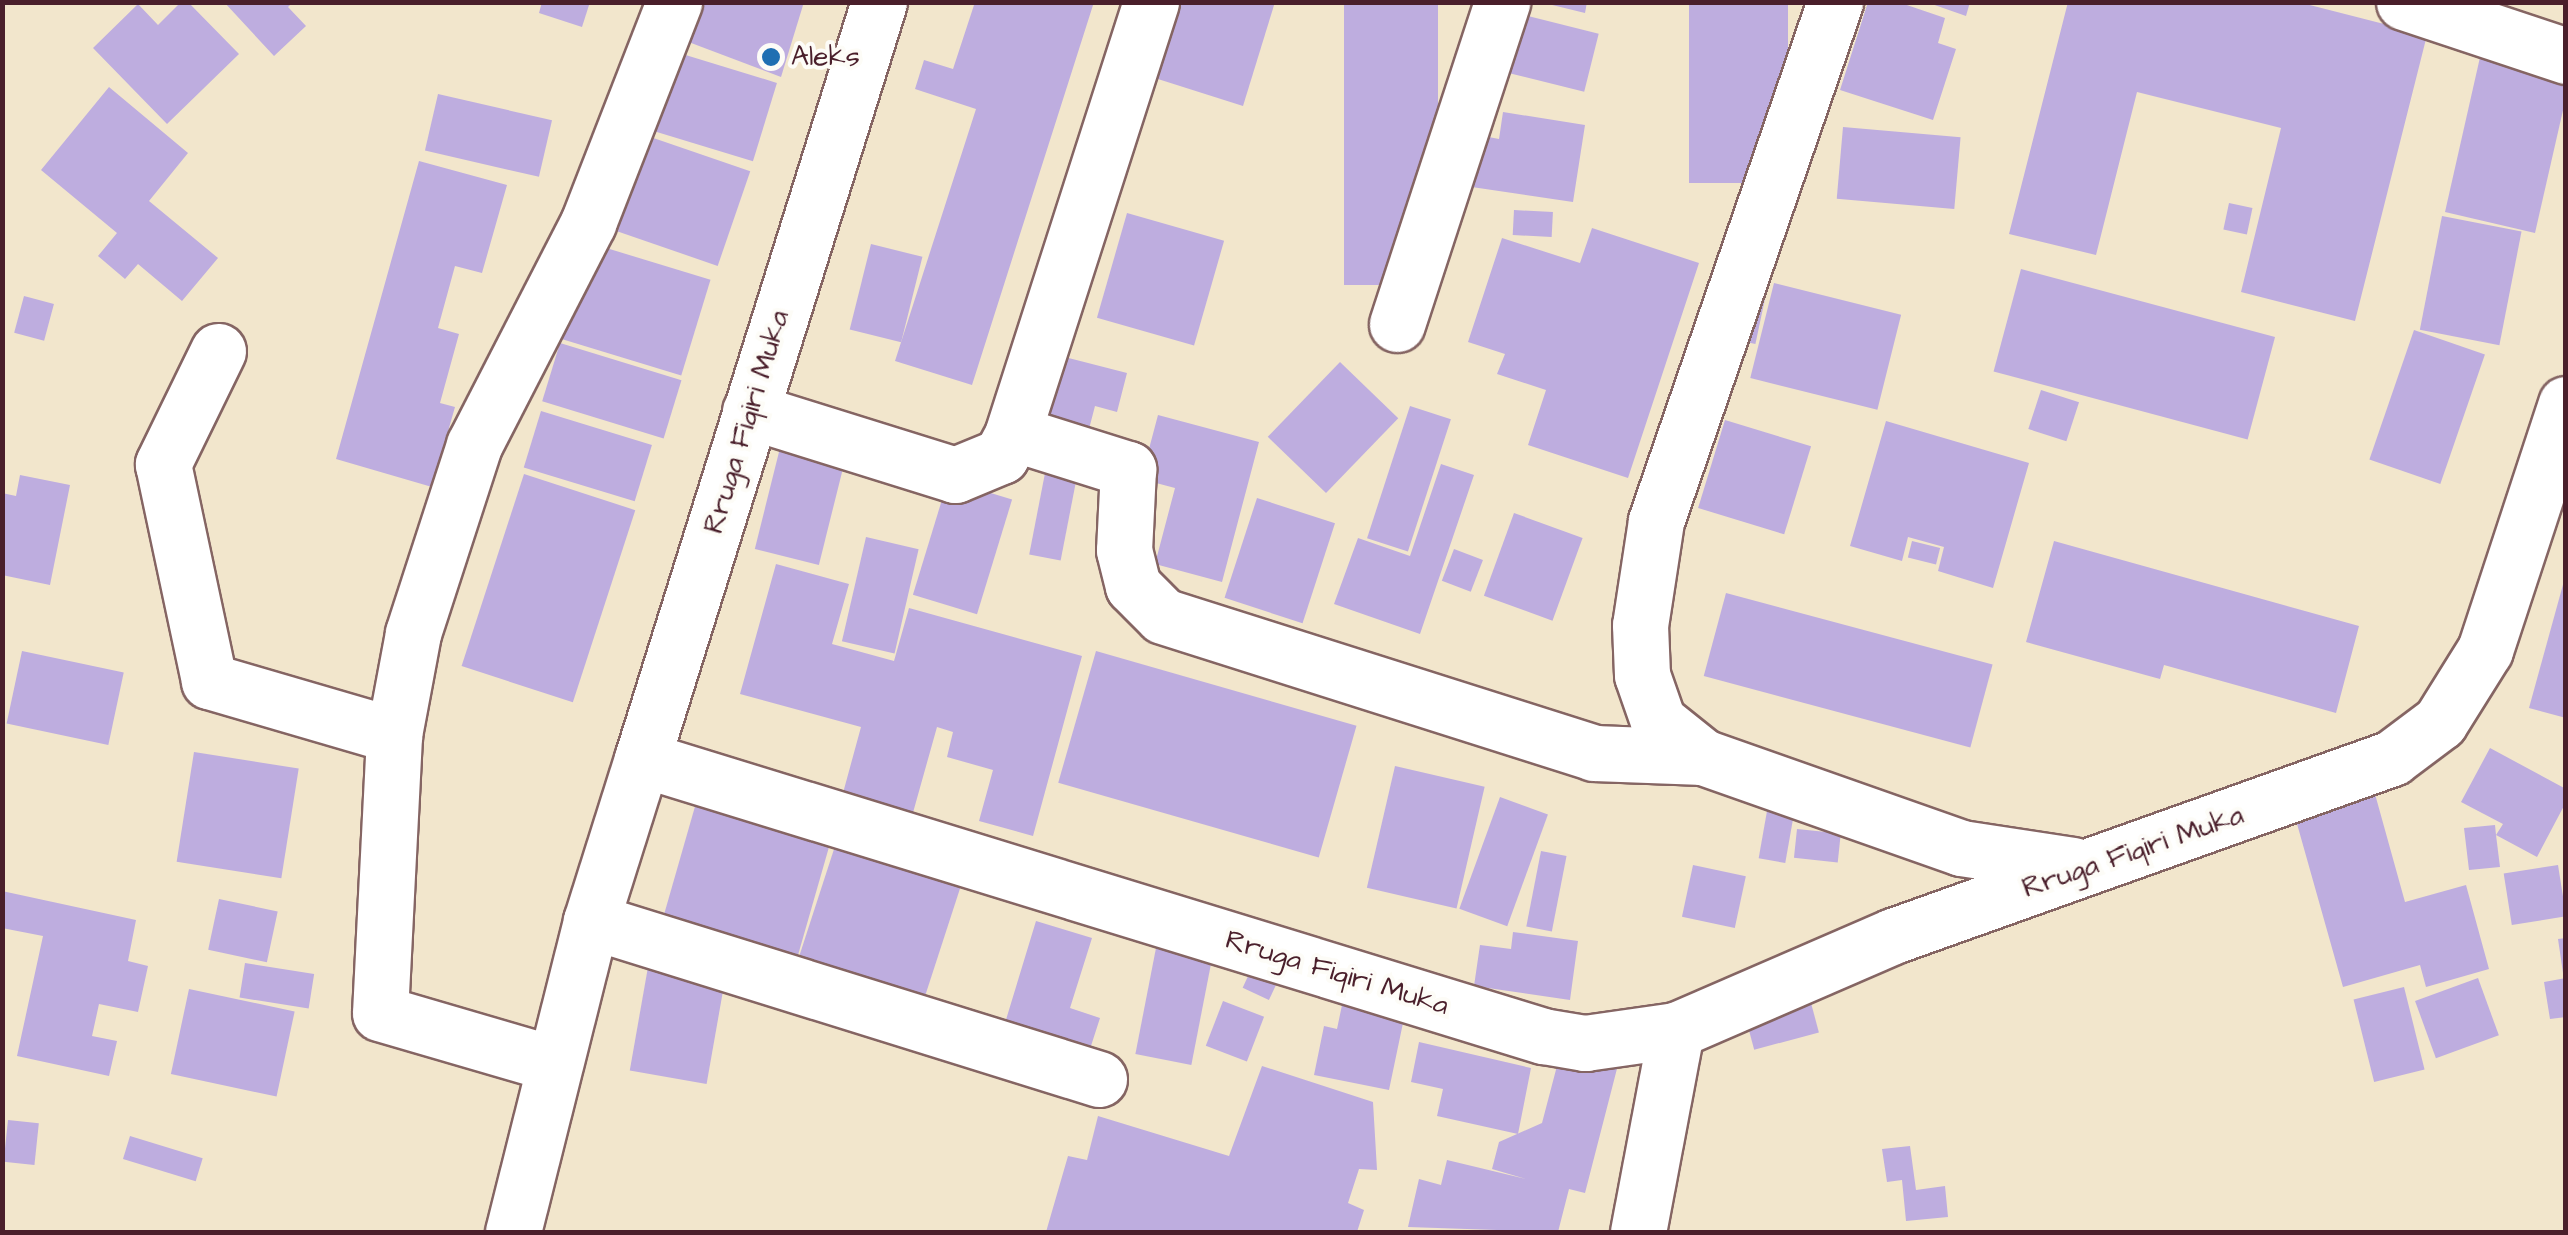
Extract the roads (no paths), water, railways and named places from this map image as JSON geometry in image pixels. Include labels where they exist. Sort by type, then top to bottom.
[{"type":"street","points":[[554,1064],[380,1013],[394,734],[413,634],[474,445],[588,223],[674,2]]},
{"type":"street","name":"Rruga Fiqiri Muka","points":[[879,2],[642,759],[1543,1036],[1585,1043],[1676,1030],[1892,936],[2392,758],[2440,722],[2485,650],[2566,404]]},
{"type":"street","points":[[750,411],[955,475],[1001,456],[1013,434],[1151,2]]},
{"type":"street","points":[[1397,324],[1502,2]]},
{"type":"street","points":[[1703,758],[1658,720],[1642,675],[1645,578],[1656,522],[1835,2]]},
{"type":"street","points":[[2404,2],[2566,56]]},
{"type":"street","points":[[218,351],[164,464],[210,681],[394,734]]},
{"type":"street","points":[[1013,434],[1128,469],[1124,550],[1133,586],[1163,616],[1594,753],[1703,758],[1962,848],[2090,866]]},
{"type":"street","points":[[513,1232],[591,921],[642,759]]},
{"type":"street","points":[[591,921],[1099,1078]]},
{"type":"street","points":[[1638,1232],[1676,1030]]},
{"type":"place","name":"Aleks","points":[[771,57]]}]
